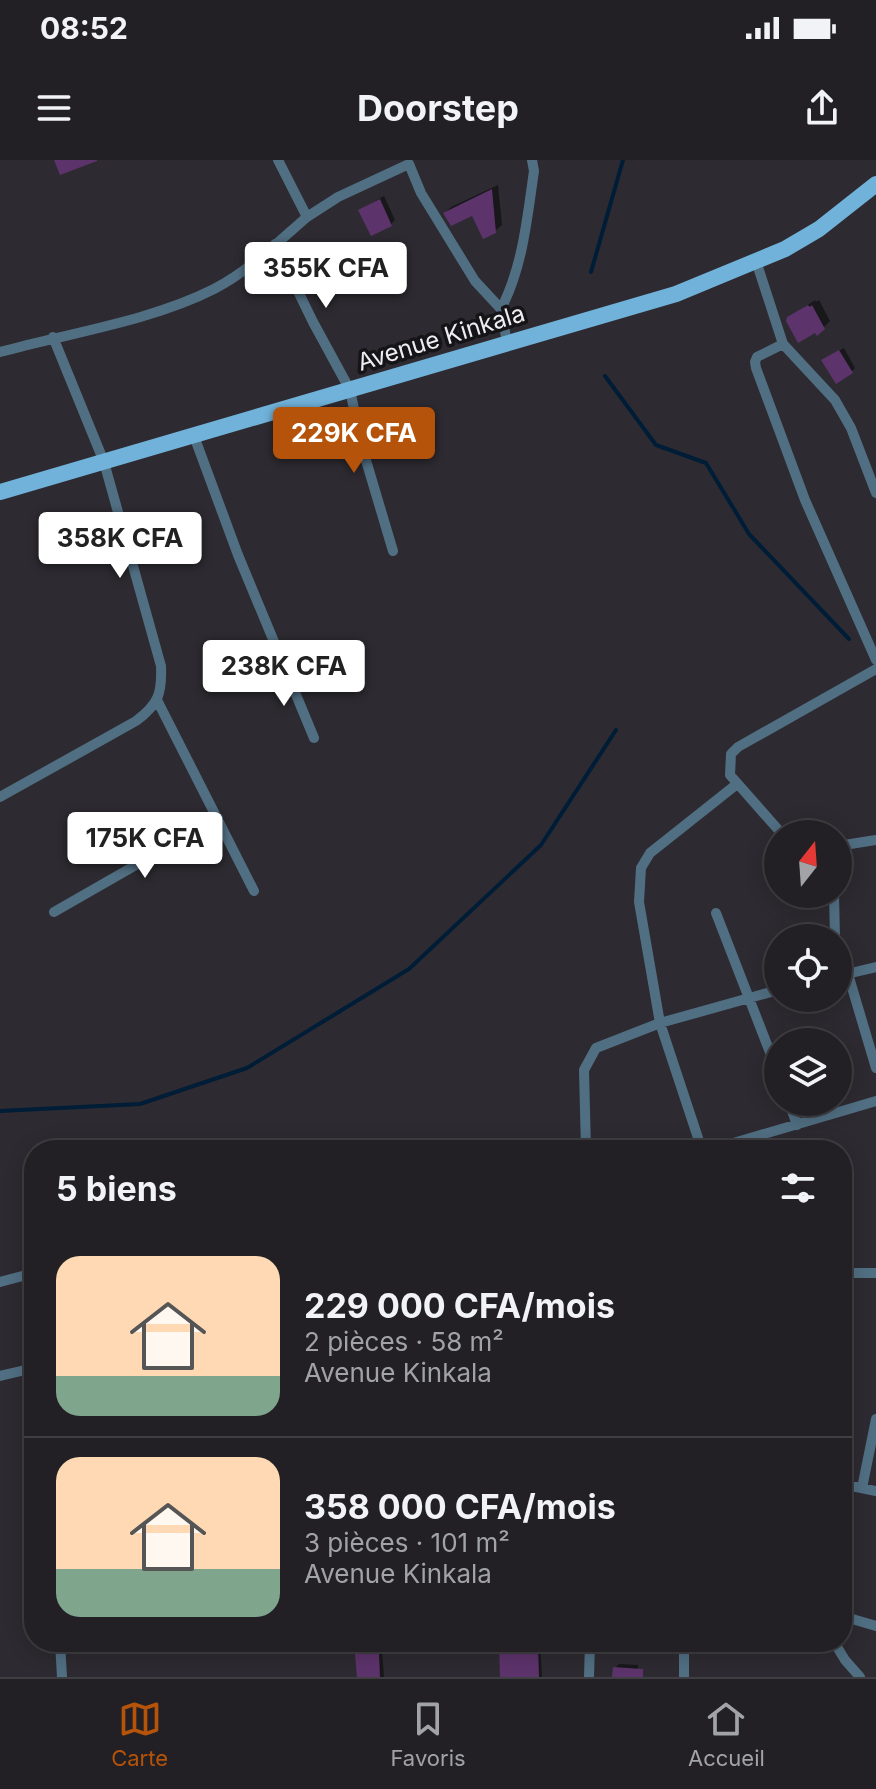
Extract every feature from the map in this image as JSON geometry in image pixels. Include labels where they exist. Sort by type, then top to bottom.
[{"type":"main road","name":"Avenue Kinkala","points":[[0,492],[676,294],[785,249],[819,229],[876,184]]},
{"type":"street","points":[[278,160],[307,217]]},
{"type":"street","points":[[501,309],[511,289],[521,255],[534,171],[532,160]]},
{"type":"street","points":[[0,352],[167,309],[214,289],[242,272],[307,217],[338,197],[408,162],[421,193],[475,281],[501,309],[507,343]]},
{"type":"street","points":[[275,244],[350,390],[362,447],[393,551]]},
{"type":"street","points":[[756,261],[783,344],[835,400],[851,428],[876,493]]},
{"type":"street","points":[[0,797],[136,721],[157,700],[162,687],[161,666],[104,462],[53,337]]},
{"type":"street","points":[[783,344],[757,357],[756,368],[805,500],[876,660]]},
{"type":"street","points":[[194,436],[238,555],[314,738]]},
{"type":"street","points":[[769,820],[730,775],[731,754],[738,747],[876,669]]},
{"type":"street","points":[[157,700],[254,891]]},
{"type":"street","points":[[699,1140],[660,1023],[639,902],[641,868],[650,853],[737,784]]},
{"type":"street","points":[[54,912],[218,818]]},
{"type":"street","points":[[852,844],[876,840]]},
{"type":"street","points":[[716,913],[764,1036]]},
{"type":"street","points":[[852,973],[876,967]]},
{"type":"street","points":[[586,1140],[584,1070],[596,1048],[660,1023],[764,993]]},
{"type":"street","points":[[852,1000],[876,1068]]},
{"type":"street","points":[[745,1140],[876,1101]]},
{"type":"street","points":[[794,1116],[797,1125]]},
{"type":"street","points":[[852,1273],[876,1273]]},
{"type":"street","points":[[0,1282],[24,1276]]},
{"type":"street","points":[[0,1376],[24,1370]]},
{"type":"street","points":[[862,1488],[876,1419]]},
{"type":"street","points":[[852,1486],[876,1491]]},
{"type":"street","points":[[852,1619],[876,1626]]},
{"type":"street","points":[[61,1652],[62,1677]]},
{"type":"street","points":[[589,1677],[590,1652]]},
{"type":"street","points":[[684,1652],[684,1677]]},
{"type":"street","points":[[840,1652],[860,1677]]},
{"type":"building","points":[[54,160],[97,160],[97,161],[60,175]]},
{"type":"building","points":[[492,189],[496,233],[483,239],[472,216],[451,226],[443,213]]},
{"type":"building","points":[[380,199],[392,226],[371,236],[358,210]]},
{"type":"building","points":[[812,305],[825,329],[817,336],[815,333],[798,343],[786,321],[787,317]]},
{"type":"building","points":[[839,350],[853,373],[836,384],[821,360]]},
{"type":"building","points":[[499,1652],[538,1652],[539,1677],[500,1677]]},
{"type":"building","points":[[379,1653],[380,1677],[357,1677],[355,1654]]},
{"type":"building","points":[[613,1667],[643,1669],[643,1677],[612,1677]]},
{"type":"waterway","points":[[591,272],[623,160]]},
{"type":"waterway","points":[[605,376],[656,445],[706,463],[749,534],[849,639]]},
{"type":"waterway","points":[[0,1111],[140,1104],[247,1068],[409,969],[541,845],[616,730]]}]
